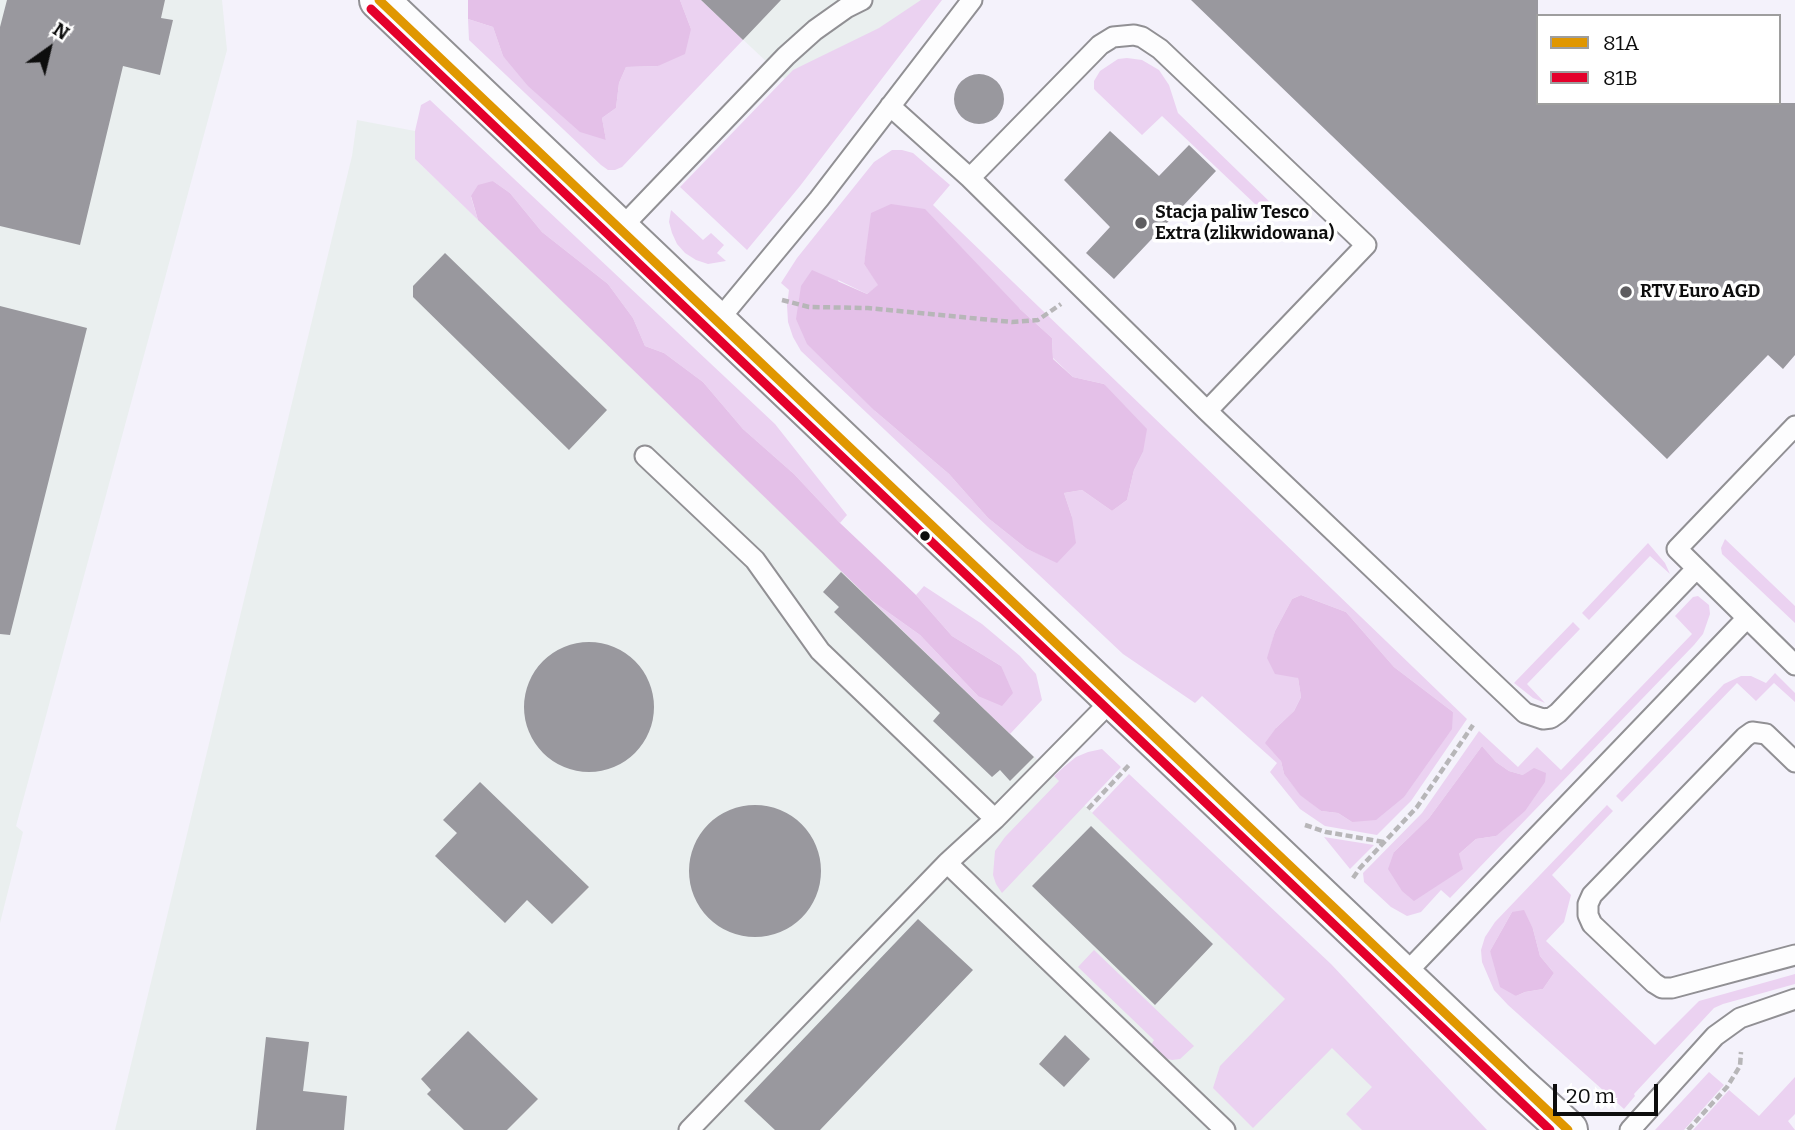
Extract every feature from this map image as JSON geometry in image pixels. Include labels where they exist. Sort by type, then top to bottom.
[{"type":"street","points":[[379,0],[1568,1130]]},
{"type":"lane","points":[[620,229],[786,56],[815,30],[862,0]]},
{"type":"lane","points":[[717,322],[819,199],[972,0]]},
{"type":"lane","points":[[970,178],[1100,45],[1113,37],[1135,35],[1160,48],[1366,244],[1208,411]]},
{"type":"lane","points":[[890,106],[970,178],[1517,707],[1534,717],[1551,718],[1558,713],[1696,569]]},
{"type":"lane","points":[[1795,426],[1677,549],[1795,665]]},
{"type":"lane","points":[[645,456],[755,560],[820,651],[995,819]]},
{"type":"lane","points":[[1404,975],[1747,618]]},
{"type":"lane","points":[[689,1130],[947,863],[995,819],[1114,698]]},
{"type":"lane","points":[[1795,762],[1766,734],[1752,732],[1745,737],[1592,895],[1588,904],[1588,915],[1592,924],[1662,988],[1672,988],[1795,955]]},
{"type":"lane","points":[[947,863],[1225,1130]]},
{"type":"lane","points":[[1630,1130],[1715,1036],[1740,1018],[1795,999]]},
{"type":"path","points":[[782,300],[809,307],[868,308],[1012,322],[1038,320],[1083,289]]},
{"type":"path","points":[[1348,884],[1417,807],[1473,725]]},
{"type":"path","points":[[1088,809],[1130,764]]},
{"type":"path","points":[[1305,825],[1326,832],[1384,842]]},
{"type":"path","points":[[1688,1130],[1727,1087],[1740,1066],[1740,1018]]},
{"type":"shaded area","points":[[0,0],[222,0],[227,50],[16,826],[23,832],[0,923]]},
{"type":"shaded area","points":[[468,0],[680,0],[691,29],[685,54],[658,66],[626,67],[619,83],[616,108],[602,118],[606,140],[580,132],[528,86],[503,56],[493,27],[468,19]]},
{"type":"shaded area","points":[[680,0],[701,0],[743,40],[622,167],[615,170],[608,170],[601,165],[469,40],[468,19],[493,27],[503,56],[606,140],[602,118],[616,108],[619,83],[626,67],[658,66],[691,29]]},
{"type":"shaded area","points":[[701,0],[930,0],[787,81]]},
{"type":"shaded area","points":[[921,0],[942,0],[800,186],[747,250],[680,187],[793,70],[879,28]]},
{"type":"shaded area","points":[[1118,59],[1142,60],[1159,70],[1169,85],[1178,113],[1273,205],[1270,208],[1263,209],[1255,204],[1162,116],[1142,135],[1094,89],[1094,81],[1100,71]]},
{"type":"shaded area","points":[[430,100],[775,424],[847,515],[840,523],[794,474],[743,429],[703,382],[664,353],[645,346],[633,318],[608,284],[542,232],[510,193],[493,181],[471,197],[478,220],[415,159],[415,131],[421,105]]},
{"type":"shaded area","points":[[357,120],[415,131],[415,159],[1421,1130],[115,1130],[352,156]]},
{"type":"shaded area","points":[[892,150],[913,153],[950,185],[933,205],[1467,719],[1411,801],[1377,835],[1325,826],[1300,809],[1270,772],[1277,763],[1202,696],[1195,703],[1123,654],[801,351],[788,322],[789,290],[781,283],[797,258],[874,162]],"holes":[[[868,241],[1020,309],[1052,338],[1053,358],[1073,377],[1104,384],[1143,452],[1134,470],[1127,500],[1112,511],[1082,490],[1064,493],[1072,517],[1057,562],[1027,549],[988,518],[949,474],[875,411],[838,280],[867,294],[879,285],[864,264]],[[1301,595],[1346,612],[1394,667],[1453,712],[1352,822],[1338,813],[1321,811],[1300,794],[1284,774],[1281,761],[1276,728],[1294,711],[1301,697],[1298,678],[1268,658],[1275,631],[1292,599]]]},
{"type":"shaded area","points":[[493,181],[510,193],[542,232],[608,284],[633,318],[645,346],[664,353],[703,382],[743,429],[794,474],[840,523],[916,595],[952,636],[1001,666],[1013,693],[1002,706],[978,696],[920,635],[871,600],[478,220],[471,196],[478,185]]},
{"type":"shaded area","points":[[891,204],[925,209],[1020,309],[1052,338],[1053,359],[1073,377],[1104,384],[1147,429],[1143,452],[1134,470],[1127,500],[1112,511],[1082,490],[1064,493],[1072,517],[1076,543],[1057,563],[1027,549],[988,518],[949,474],[875,411],[807,344],[796,319],[801,286],[812,270],[867,294],[878,285],[864,264],[871,213]]},
{"type":"shaded area","points":[[671,210],[703,240],[711,233],[724,245],[717,253],[726,261],[708,264],[685,253],[672,233],[669,222]]},
{"type":"shaded area","points":[[1725,539],[1795,606],[1795,623],[1722,554],[1721,548]]},
{"type":"shaded area","points":[[1648,543],[1665,563],[1670,574],[1650,556],[1589,620],[1582,613]]},
{"type":"shaded area","points":[[924,586],[982,624],[1020,656],[1036,674],[1042,700],[1010,734],[871,600],[920,635],[978,696],[1001,666],[952,636],[916,595]]},
{"type":"shaded area","points":[[1301,595],[1346,612],[1394,667],[1453,712],[1452,729],[1404,797],[1376,820],[1352,822],[1338,813],[1321,811],[1300,795],[1284,774],[1281,761],[1265,743],[1294,711],[1301,697],[1298,678],[1275,674],[1267,658],[1275,631],[1292,599]]},
{"type":"shaded area","points":[[1698,596],[1709,605],[1710,614],[1703,634],[1450,898],[1441,890],[1421,912],[1407,916],[1391,907],[1364,882],[1363,873],[1422,813],[1479,731],[1518,767],[1537,747],[1561,770],[1692,634],[1675,616],[1693,597]],"holes":[[[1482,746],[1496,762],[1509,771],[1523,775],[1496,836],[1476,839],[1458,855],[1394,852],[1429,818]]]},
{"type":"shaded area","points":[[1573,622],[1580,629],[1527,684],[1545,703],[1533,698],[1514,683]]},
{"type":"shaded area","points":[[1775,673],[1795,693],[1795,702],[1774,683],[1756,701],[1737,683],[1622,802],[1616,796],[1724,684],[1741,676],[1751,676],[1766,683]]},
{"type":"shaded area","points":[[1482,746],[1496,762],[1509,771],[1523,775],[1534,768],[1546,773],[1545,782],[1525,811],[1496,836],[1476,839],[1459,854],[1463,869],[1414,901],[1402,891],[1388,869],[1394,852],[1429,818]]},
{"type":"shaded area","points":[[1102,749],[1121,767],[1002,893],[993,875],[995,851],[1059,781],[1054,776],[1076,757]]},
{"type":"shaded area","points":[[1129,774],[1331,964],[1487,1130],[1362,1130],[1346,1114],[1372,1087],[1332,1048],[1253,1128],[1213,1088],[1220,1066],[1285,999],[1092,813]]},
{"type":"shaded area","points":[[1607,805],[1613,811],[1552,875],[1571,895],[1564,922],[1546,941],[1655,1045],[1699,1001],[1795,974],[1795,984],[1714,1008],[1634,1094],[1624,1109],[1494,990],[1482,962],[1481,950],[1485,937],[1495,922]],"holes":[[[1512,912],[1533,929],[1540,956],[1554,973],[1543,989],[1516,996],[1490,951]]]},
{"type":"shaded area","points":[[1324,837],[1374,845],[1350,869]]},
{"type":"shaded area","points":[[1524,910],[1533,929],[1540,956],[1554,973],[1543,989],[1516,996],[1500,987],[1490,951],[1512,912]]},
{"type":"shaded area","points":[[1094,950],[1194,1046],[1180,1059],[1164,1058],[1151,1045],[1154,1040],[1078,967]]},
{"type":"shaded area","points":[[1709,1072],[1724,1085],[1684,1130],[1655,1130]]},
{"type":"shaded area","points":[[1795,1077],[1795,1114],[1788,1121],[1795,1130],[1693,1130],[1729,1090],[1759,1116]]},
{"type":"building","points":[[7,0],[165,0],[161,18],[173,20],[160,75],[123,66],[80,245],[0,226],[0,27]]},
{"type":"building","points":[[701,0],[781,0],[743,40]]},
{"type":"building","points":[[1191,0],[1538,0],[1536,105],[1795,103],[1795,355],[1783,369],[1768,355],[1667,459]]},
{"type":"building","points":[[979,74],[997,81],[1004,99],[997,117],[979,124],[961,117],[954,99],[961,81]]},
{"type":"building","points":[[1110,131],[1159,176],[1189,145],[1216,171],[1114,279],[1086,253],[1110,227],[1064,180]]},
{"type":"building","points":[[445,253],[607,410],[569,450],[413,297],[413,286]]},
{"type":"building","points":[[0,306],[87,328],[10,635],[0,634]]},
{"type":"building","points":[[841,572],[1034,757],[1010,781],[1000,770],[992,777],[933,721],[940,713],[834,612],[839,607],[823,592]]},
{"type":"building","points":[[589,642],[614,647],[635,661],[649,682],[654,707],[649,732],[635,753],[614,767],[589,772],[564,767],[543,753],[529,732],[524,707],[529,682],[543,661],[564,647]]},
{"type":"building","points":[[480,782],[589,887],[552,924],[527,900],[505,923],[435,856],[457,833],[443,820]]},
{"type":"building","points":[[755,805],[780,810],[802,824],[816,846],[821,871],[816,896],[802,918],[780,932],[755,937],[730,932],[708,918],[694,896],[689,871],[694,846],[708,824],[730,810]]},
{"type":"building","points":[[1091,826],[1213,944],[1155,1005],[1032,886]]},
{"type":"building","points":[[918,919],[973,970],[820,1130],[775,1130],[744,1101]]},
{"type":"building","points":[[468,1031],[538,1099],[507,1130],[464,1130],[427,1094],[431,1090],[421,1079]]},
{"type":"building","points":[[1065,1035],[1090,1059],[1064,1087],[1039,1064]]},
{"type":"building","points":[[266,1037],[309,1042],[303,1091],[347,1096],[344,1130],[256,1130]]},
{"type":"transit line","name":"81A","points":[[379,0],[1568,1130]]},
{"type":"transit line","name":"81B","points":[[371,9],[1550,1130]]},
{"type":"place","name":"Stacja paliw Tesco Extra (zlikwidowana)","points":[[1141,223]]},
{"type":"place","name":"RTV Euro AGD","points":[[1626,292]]}]
